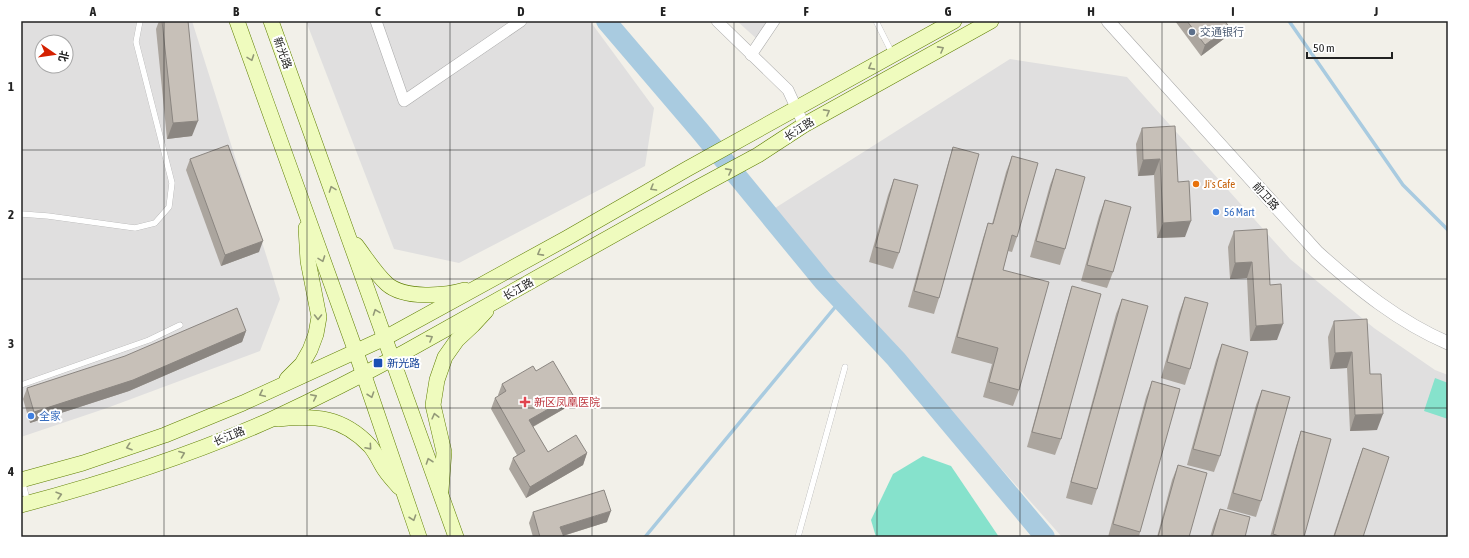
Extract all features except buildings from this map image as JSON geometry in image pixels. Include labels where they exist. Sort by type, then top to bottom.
[{"type":"main road","points":[[237,21],[364,374],[419,537]]},
{"type":"main road","name":"新光路","points":[[272,21],[456,537]]},
{"type":"main road","name":"长江路","points":[[21,479],[83,463],[165,435],[282,386],[385,338],[954,21]]},
{"type":"main road","name":"长江路","points":[[25,504],[70,492],[159,463],[269,420],[364,374],[699,186],[758,155],[804,125],[991,21]]},
{"type":"main road","points":[[282,386],[302,364],[310,350],[316,334],[319,317],[308,261],[304,209]]},
{"type":"main road","points":[[348,233],[378,274],[389,285],[399,290],[423,295],[459,292],[481,285]]},
{"type":"main road","points":[[441,495],[444,452],[433,405],[437,380],[445,357],[457,340],[473,325],[493,302]]},
{"type":"main road","points":[[269,420],[300,417],[320,418],[339,423],[354,431],[370,447],[384,469],[404,493]]},
{"type":"street","points":[[376,21],[404,101],[521,21]]},
{"type":"street","points":[[717,21],[788,90],[804,125]]},
{"type":"street","points":[[751,55],[774,21]]},
{"type":"street","name":"前卫路","points":[[1108,21],[1317,252],[1352,283],[1392,312],[1431,336],[1448,343]]},
{"type":"lane","points":[[21,214],[48,216],[135,228],[155,223],[169,207],[172,183],[136,42],[140,21]]},
{"type":"lane","points":[[876,21],[893,55]]},
{"type":"lane","points":[[21,385],[149,340],[180,324]]},
{"type":"lane","points":[[798,537],[845,368]]},
{"type":"lane","points":[[21,479],[25,504]]},
{"type":"shaded area","points":[[21,21],[192,21],[280,299],[260,351],[107,408],[21,437]]},
{"type":"shaded area","points":[[306,21],[590,21],[654,108],[645,166],[459,263],[394,249]]},
{"type":"shaded area","points":[[737,21],[770,21],[758,40]]},
{"type":"shaded area","points":[[1010,59],[1127,77],[1290,259],[1374,328],[1435,370],[1448,375],[1447,537],[1062,537],[772,210]]},
{"type":"green space","points":[[1435,378],[1448,383],[1448,419],[1424,411]]},
{"type":"green space","points":[[923,456],[951,466],[999,537],[876,537],[871,520],[893,474]]},
{"type":"waterway","points":[[606,21],[700,131],[823,281],[896,359],[1045,537]]},
{"type":"waterway","points":[[1289,21],[1403,185],[1448,230]]},
{"type":"waterway","points":[[645,537],[841,300]]},
{"type":"place","name":"交通银行","points":[[1192,32]]},
{"type":"place","name":"Ji's Cafe","points":[[1196,184]]},
{"type":"place","name":"56 Mart","points":[[1216,212]]},
{"type":"place","name":"新光路","points":[[378,363]]},
{"type":"place","name":"新区凤凰医院","points":[[525,402]]},
{"type":"place","name":"全家","points":[[31,416]]}]
